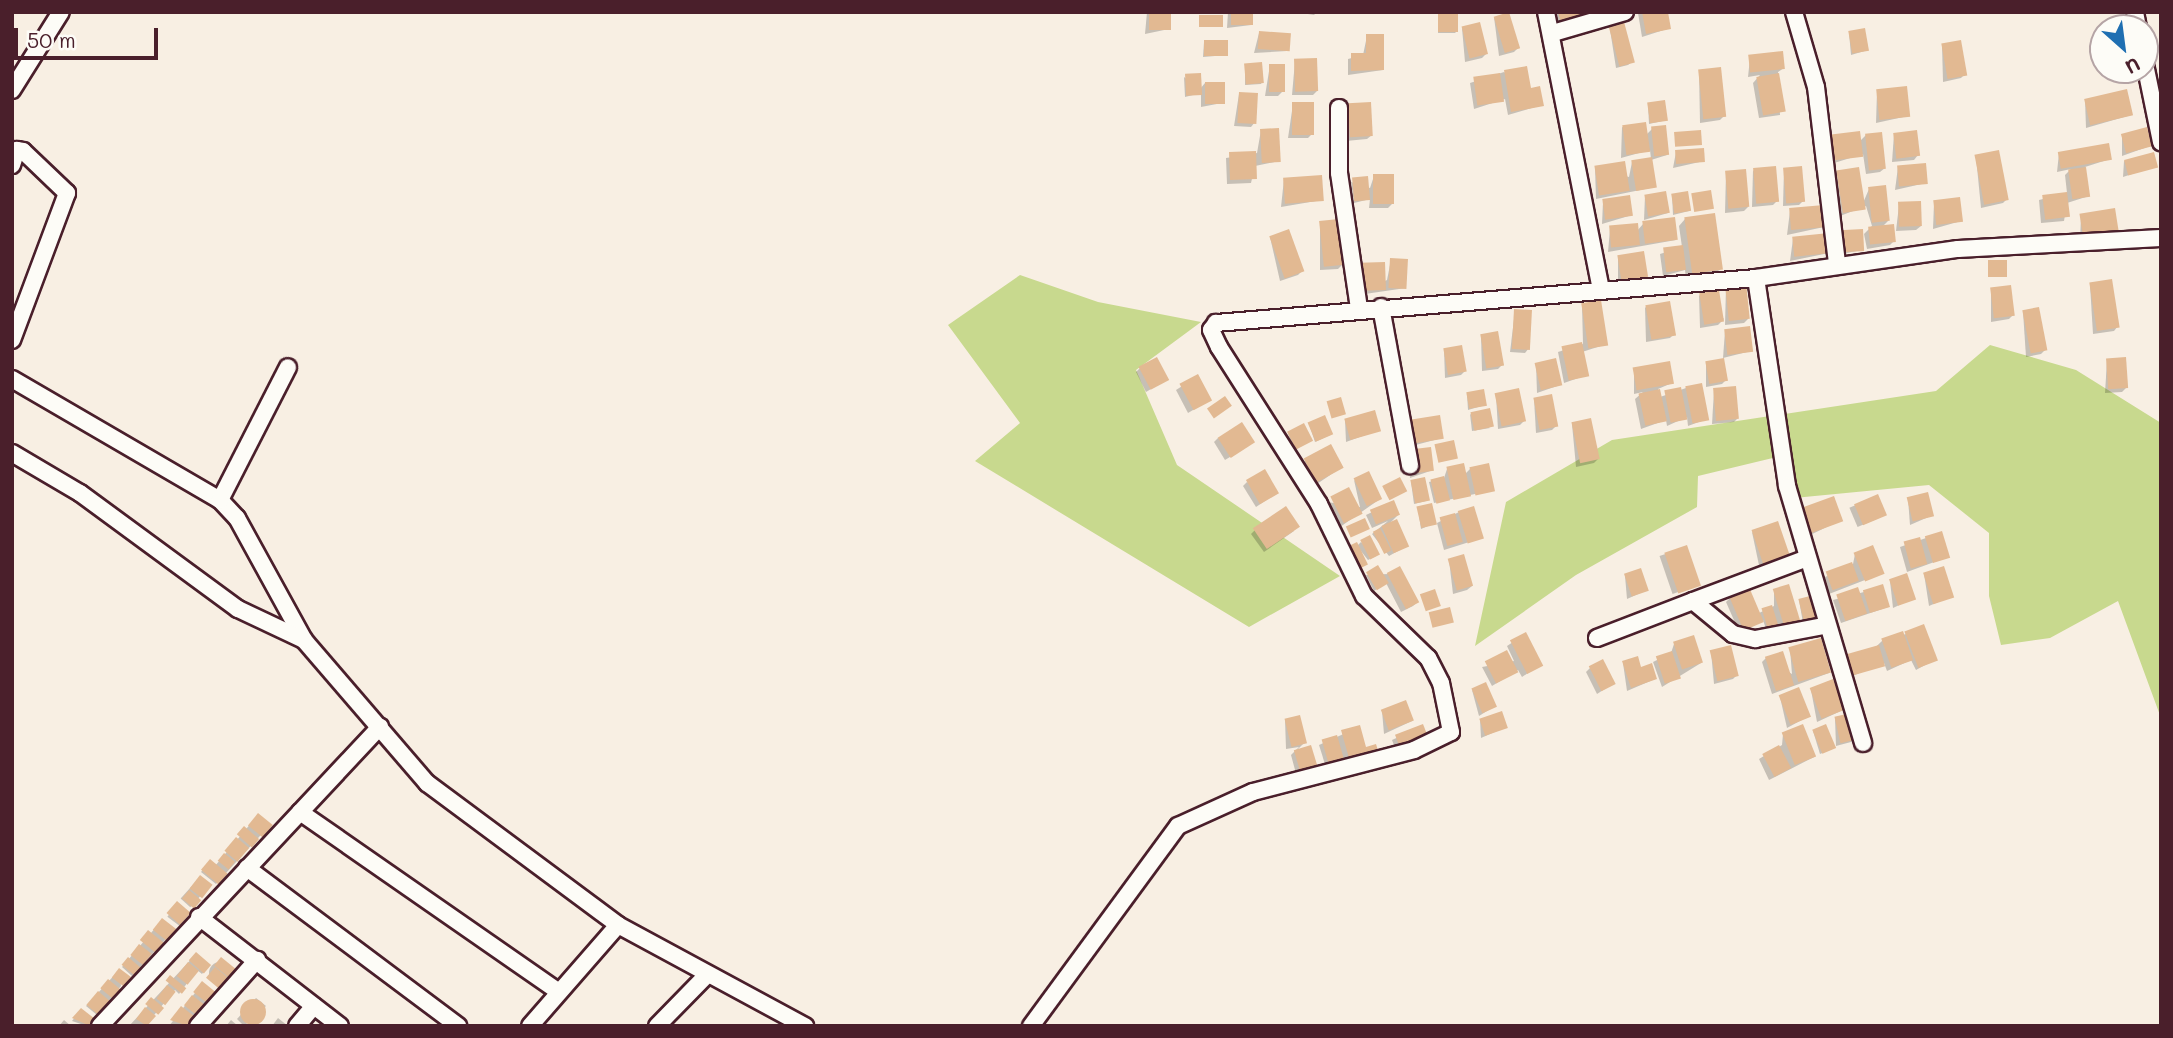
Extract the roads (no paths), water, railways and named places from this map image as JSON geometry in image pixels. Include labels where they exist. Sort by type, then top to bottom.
[{"type":"street","points":[[12,90],[61,12]]},
{"type":"street","points":[[1546,12],[1553,33],[1601,291]]},
{"type":"street","points":[[1553,33],[1625,12]]},
{"type":"street","points":[[1794,12],[1816,87],[1837,263]]},
{"type":"street","points":[[2149,84],[2161,142]]},
{"type":"street","points":[[1339,108],[1339,173],[1359,309]]},
{"type":"street","points":[[12,340],[67,193],[14,153]]},
{"type":"street","points":[[1031,1026],[1178,826],[1253,792],[1414,750],[1451,732],[1441,683],[1428,658],[1364,596],[1320,504],[1211,330],[1234,320],[1756,278],[1837,263],[2161,238]]},
{"type":"street","points":[[1756,278],[1787,486],[1823,626],[1863,743]]},
{"type":"street","points":[[1381,307],[1410,465]]},
{"type":"street","points":[[220,500],[288,367]]},
{"type":"street","points":[[12,379],[220,500],[248,537],[304,640],[380,727],[400,759],[427,783],[618,925],[705,977],[805,1026]]},
{"type":"street","points":[[12,453],[80,494],[238,609],[304,640]]},
{"type":"street","points":[[1597,638],[1805,559]]},
{"type":"street","points":[[1693,601],[1725,629],[1755,639],[1823,626]]},
{"type":"street","points":[[100,1026],[199,917],[380,727]]},
{"type":"street","points":[[300,811],[559,992]]},
{"type":"street","points":[[247,868],[458,1026]]},
{"type":"street","points":[[199,917],[340,1026]]},
{"type":"street","points":[[530,1026],[618,925]]},
{"type":"street","points":[[198,1026],[257,960]]},
{"type":"street","points":[[657,1026],[705,977]]},
{"type":"street","points":[[297,1026],[314,1006]]}]
